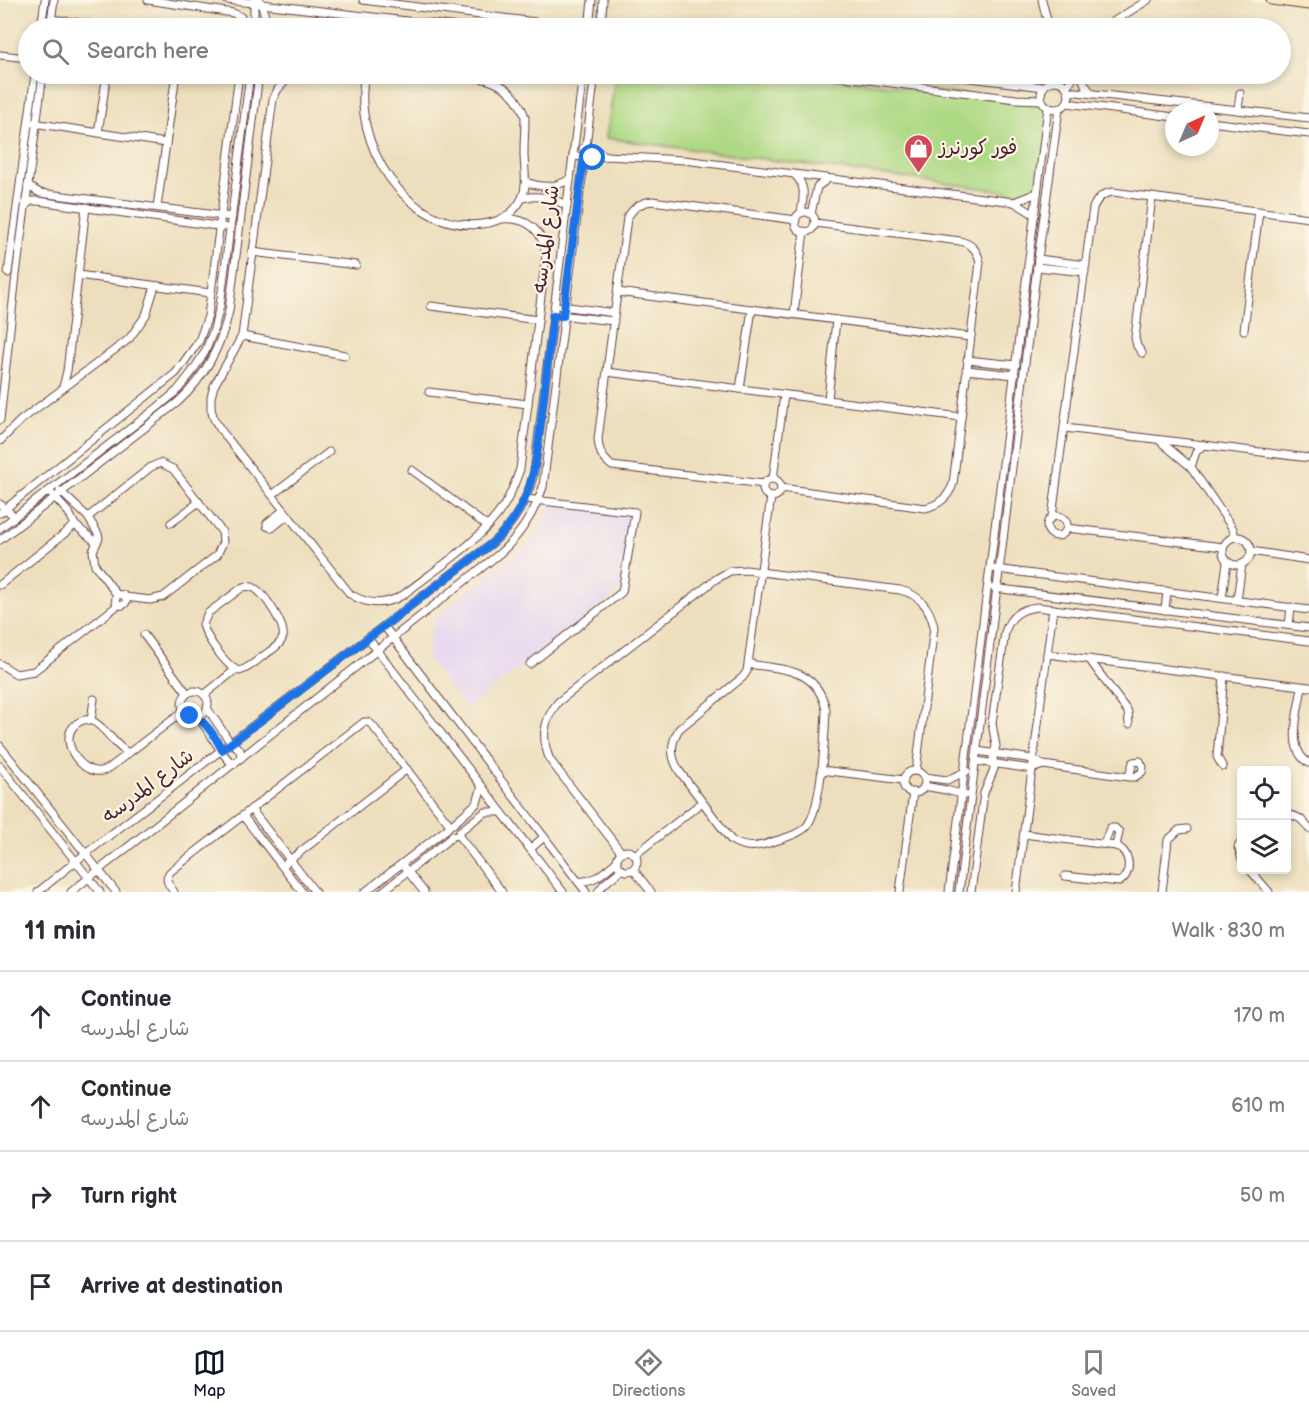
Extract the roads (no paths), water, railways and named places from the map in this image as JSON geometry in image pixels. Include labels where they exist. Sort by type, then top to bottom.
[{"type":"main road","points":[[1270,0],[1309,5]]},
{"type":"street","points":[[42,18],[45,0]]},
{"type":"street","points":[[51,18],[54,0]]},
{"type":"street","points":[[148,0],[233,13],[240,18]]},
{"type":"street","points":[[227,0],[377,18]]},
{"type":"street","points":[[363,0],[504,18]]},
{"type":"street","points":[[590,18],[592,0]]},
{"type":"street","points":[[602,18],[603,0]]},
{"type":"street","points":[[1042,0],[1046,18]]},
{"type":"street","points":[[1118,18],[1148,0]]},
{"type":"street","points":[[255,18],[257,2]]},
{"type":"street","points":[[257,2],[265,18]]},
{"type":"street","points":[[0,55],[18,57]]},
{"type":"street","points":[[8,273],[26,206],[34,84]]},
{"type":"street","points":[[0,420],[8,273],[19,186],[41,84]]},
{"type":"street","points":[[98,133],[105,84]]},
{"type":"street","points":[[157,207],[175,84]]},
{"type":"street","points":[[15,517],[2,509],[176,374],[199,341],[208,316],[238,84]]},
{"type":"street","points":[[2,523],[15,517],[168,399],[192,372],[208,346],[218,318],[249,84]]},
{"type":"street","points":[[0,540],[178,402],[204,372],[218,349],[229,310],[258,84]]},
{"type":"street","points":[[283,84],[273,99],[242,336],[214,386],[211,409],[220,429],[350,594],[359,600],[382,604],[403,595],[466,546],[502,509],[513,490],[520,469],[546,255],[545,244],[540,234],[524,221],[513,218],[474,225],[457,223],[430,213],[401,191],[388,178],[366,131],[362,98],[363,84]]},
{"type":"street","points":[[500,84],[517,98],[525,117],[526,182],[517,207],[502,219]]},
{"type":"street","name":"شارع المدرسه","points":[[38,892],[500,537],[514,519],[526,499],[534,473],[582,84]]},
{"type":"street","name":"شارع المدرسه","points":[[71,892],[509,545],[526,524],[543,487],[594,84]]},
{"type":"street","points":[[899,84],[1016,99],[1042,100]]},
{"type":"street","points":[[1036,84],[1046,85],[1041,95],[1048,107],[1059,109],[1066,104],[1165,116]]},
{"type":"street","points":[[1061,84],[1067,89],[1092,94],[1309,118]]},
{"type":"street","points":[[1066,104],[1067,89],[1071,84]]},
{"type":"street","points":[[1084,84],[1092,94]]},
{"type":"street","points":[[1238,110],[1240,93]]},
{"type":"street","points":[[949,892],[1048,107]]},
{"type":"street","points":[[959,892],[1059,109]]},
{"type":"street","points":[[1219,123],[1309,134]]},
{"type":"street","points":[[32,127],[98,133],[166,143]]},
{"type":"street","points":[[1045,132],[1056,134]]},
{"type":"street","points":[[574,147],[596,150],[606,156]]},
{"type":"street","points":[[573,156],[684,160],[1014,202],[1035,214]]},
{"type":"street","points":[[795,175],[803,185],[801,213],[796,220],[797,226],[804,231]]},
{"type":"street","points":[[526,182],[544,187],[570,179]]},
{"type":"street","points":[[815,223],[811,214],[814,193],[817,187],[828,179]]},
{"type":"street","points":[[19,186],[23,189],[28,187],[40,193],[232,217]]},
{"type":"street","points":[[804,192],[814,193]]},
{"type":"street","points":[[1052,517],[1062,517],[1066,522],[1067,528],[1061,536],[1049,533],[1046,524],[1052,517],[1093,208],[1097,200],[1104,194],[1113,192],[1309,218]]},
{"type":"street","points":[[1014,202],[1037,193]]},
{"type":"street","points":[[522,198],[541,196],[567,206]]},
{"type":"street","points":[[1142,353],[1135,338],[1152,197]]},
{"type":"street","points":[[26,206],[35,200],[230,228]]},
{"type":"street","points":[[764,484],[765,494],[771,497],[778,495],[781,488],[780,483],[773,479],[764,484],[612,466],[603,460],[598,450],[607,372],[627,218],[633,209],[641,203],[652,201],[796,220]]},
{"type":"street","points":[[63,387],[86,207]]},
{"type":"street","points":[[1244,330],[1259,211]]},
{"type":"street","points":[[801,213],[811,214]]},
{"type":"street","points":[[804,231],[811,229],[815,223]]},
{"type":"street","points":[[781,488],[925,508],[933,506],[940,503],[950,491],[961,417],[980,262],[974,248],[968,243],[815,223]]},
{"type":"street","points":[[794,314],[804,231]]},
{"type":"street","points":[[252,252],[356,265]]},
{"type":"street","points":[[1038,263],[1085,269]]},
{"type":"street","points":[[78,275],[210,293]]},
{"type":"street","points":[[0,441],[15,424],[129,339],[146,315],[155,286]]},
{"type":"street","points":[[617,292],[970,337]]},
{"type":"street","points":[[554,305],[615,313]]},
{"type":"street","points":[[431,306],[538,320]]},
{"type":"street","points":[[740,389],[752,309]]},
{"type":"street","points":[[553,315],[614,321]]},
{"type":"street","points":[[828,400],[837,320]]},
{"type":"street","points":[[1020,330],[1030,330]]},
{"type":"street","points":[[242,336],[345,355]]},
{"type":"street","points":[[967,360],[1016,365]]},
{"type":"street","points":[[966,370],[1015,375]]},
{"type":"street","points":[[607,372],[961,417]]},
{"type":"street","points":[[429,392],[528,404]]},
{"type":"street","points":[[773,479],[784,395]]},
{"type":"street","points":[[1012,401],[1021,402]]},
{"type":"street","points":[[1065,428],[1309,458]]},
{"type":"street","points":[[1158,439],[1191,467],[1231,526],[1235,537]]},
{"type":"street","points":[[1191,467],[1196,452],[1203,445]]},
{"type":"street","points":[[272,495],[328,452]]},
{"type":"street","points":[[0,664],[16,674],[34,671],[118,605],[115,600],[121,596],[150,600],[163,597],[220,551],[223,542],[222,532],[173,469],[165,464],[151,467],[88,517]]},
{"type":"street","points":[[412,470],[487,526]]},
{"type":"street","points":[[55,486],[75,525],[96,542]]},
{"type":"street","points":[[49,491],[88,517],[99,536],[93,556],[95,565],[121,596]]},
{"type":"street","points":[[749,664],[797,672],[808,678],[824,698],[826,710],[814,814],[805,828],[798,833],[756,848],[743,846],[731,840],[701,803],[675,764],[672,757],[672,742],[685,723],[743,677],[749,664],[771,497]]},
{"type":"street","points":[[526,499],[635,512],[622,592],[530,664]]},
{"type":"street","points":[[171,523],[199,502]]},
{"type":"street","points":[[0,585],[75,525]]},
{"type":"street","points":[[1067,528],[1223,548]]},
{"type":"street","points":[[1222,598],[1227,562],[1223,555],[1223,548],[1226,541],[1235,537],[1248,542],[1251,551],[1247,561],[1242,564],[1227,562]]},
{"type":"street","points":[[1251,551],[1309,560]]},
{"type":"street","points":[[1237,600],[1242,564]]},
{"type":"street","points":[[991,568],[1309,610]]},
{"type":"street","points":[[621,852],[550,760],[543,735],[550,712],[558,702],[723,574],[738,570],[761,572],[900,590],[917,597],[924,603],[932,616],[934,627],[916,771]]},
{"type":"street","points":[[455,572],[462,581]]},
{"type":"street","points":[[204,695],[235,670],[246,669],[283,638],[281,622],[252,583],[238,589],[208,613],[204,620],[205,633],[235,670]]},
{"type":"street","points":[[988,588],[1309,628]]},
{"type":"street","points":[[1223,589],[1238,591]]},
{"type":"street","points":[[1165,610],[1167,591]]},
{"type":"street","points":[[1289,626],[1291,607]]},
{"type":"street","points":[[970,892],[984,793],[994,764],[996,746],[992,723],[1005,632],[1013,616],[1028,608],[1053,609],[1309,641]]},
{"type":"street","points":[[1016,892],[1053,609]]},
{"type":"street","points":[[384,626],[586,892]]},
{"type":"street","points":[[144,635],[187,693]]},
{"type":"street","points":[[368,638],[563,892]]},
{"type":"street","points":[[1047,654],[1306,687],[1294,742],[1298,753],[1309,763]]},
{"type":"street","points":[[1089,659],[1128,712],[1129,724]]},
{"type":"street","points":[[1223,768],[1217,757],[1224,676]]},
{"type":"street","points":[[187,693],[198,692],[204,695],[207,701],[207,708],[203,714],[196,717]]},
{"type":"street","points":[[187,693],[182,703],[184,711],[202,722],[227,760],[234,764]]},
{"type":"street","points":[[91,721],[94,699]]},
{"type":"street","points":[[207,708],[232,743],[240,750],[241,758]]},
{"type":"street","points":[[129,753],[119,748],[101,726],[91,721],[80,722],[69,734],[71,750],[86,769],[95,773],[105,771],[129,753],[184,711]]},
{"type":"street","points":[[174,892],[167,882],[169,873],[364,722],[371,723],[450,825]]},
{"type":"street","points":[[0,746],[116,892]]},
{"type":"street","points":[[977,751],[1033,759],[1043,765],[1128,777]]},
{"type":"street","points":[[1005,765],[1006,756]]},
{"type":"street","points":[[976,761],[1032,770],[1043,765]]},
{"type":"street","points":[[0,766],[100,892]]},
{"type":"street","points":[[282,866],[407,769]]},
{"type":"street","points":[[820,770],[904,780]]},
{"type":"street","points":[[916,771],[924,777],[947,780],[971,771],[974,776]]},
{"type":"street","points":[[916,771],[908,773],[904,780],[906,788],[913,792],[921,790],[924,786],[924,777]]},
{"type":"street","points":[[946,790],[947,780]]},
{"type":"street","points":[[365,892],[474,806],[482,786]]},
{"type":"street","points":[[924,786],[962,795],[972,794]]},
{"type":"street","points":[[900,892],[913,792]]},
{"type":"street","points":[[635,855],[701,803]]},
{"type":"street","points":[[474,806],[481,815]]},
{"type":"street","points":[[251,809],[315,892]]},
{"type":"street","points":[[381,892],[481,815],[490,811],[501,812]]},
{"type":"street","points":[[1291,815],[1300,818],[1309,828]]},
{"type":"street","points":[[243,816],[302,892]]},
{"type":"street","points":[[450,825],[448,832],[457,834],[502,892]]},
{"type":"street","points":[[1104,844],[1108,830],[1115,828],[1119,832],[1116,846]]},
{"type":"street","points":[[1162,892],[1168,840],[1179,830],[1186,829]]},
{"type":"street","points":[[1024,834],[1116,846],[1125,851],[1129,860],[1123,880],[1114,883],[1065,876]]},
{"type":"street","points":[[530,849],[544,837]]},
{"type":"street","points":[[616,862],[621,870],[627,872],[633,869],[637,862],[635,855],[630,851],[621,852]]},
{"type":"street","points":[[578,881],[596,878],[616,862],[621,852]]},
{"type":"street","points":[[402,864],[424,892]]},
{"type":"street","points":[[633,869],[651,892]]},
{"type":"street","points":[[596,878],[600,889],[621,870]]},
{"type":"street","points":[[1253,874],[1269,892]]},
{"type":"place","name":"فور كورنرز","points":[[918,174]]}]
